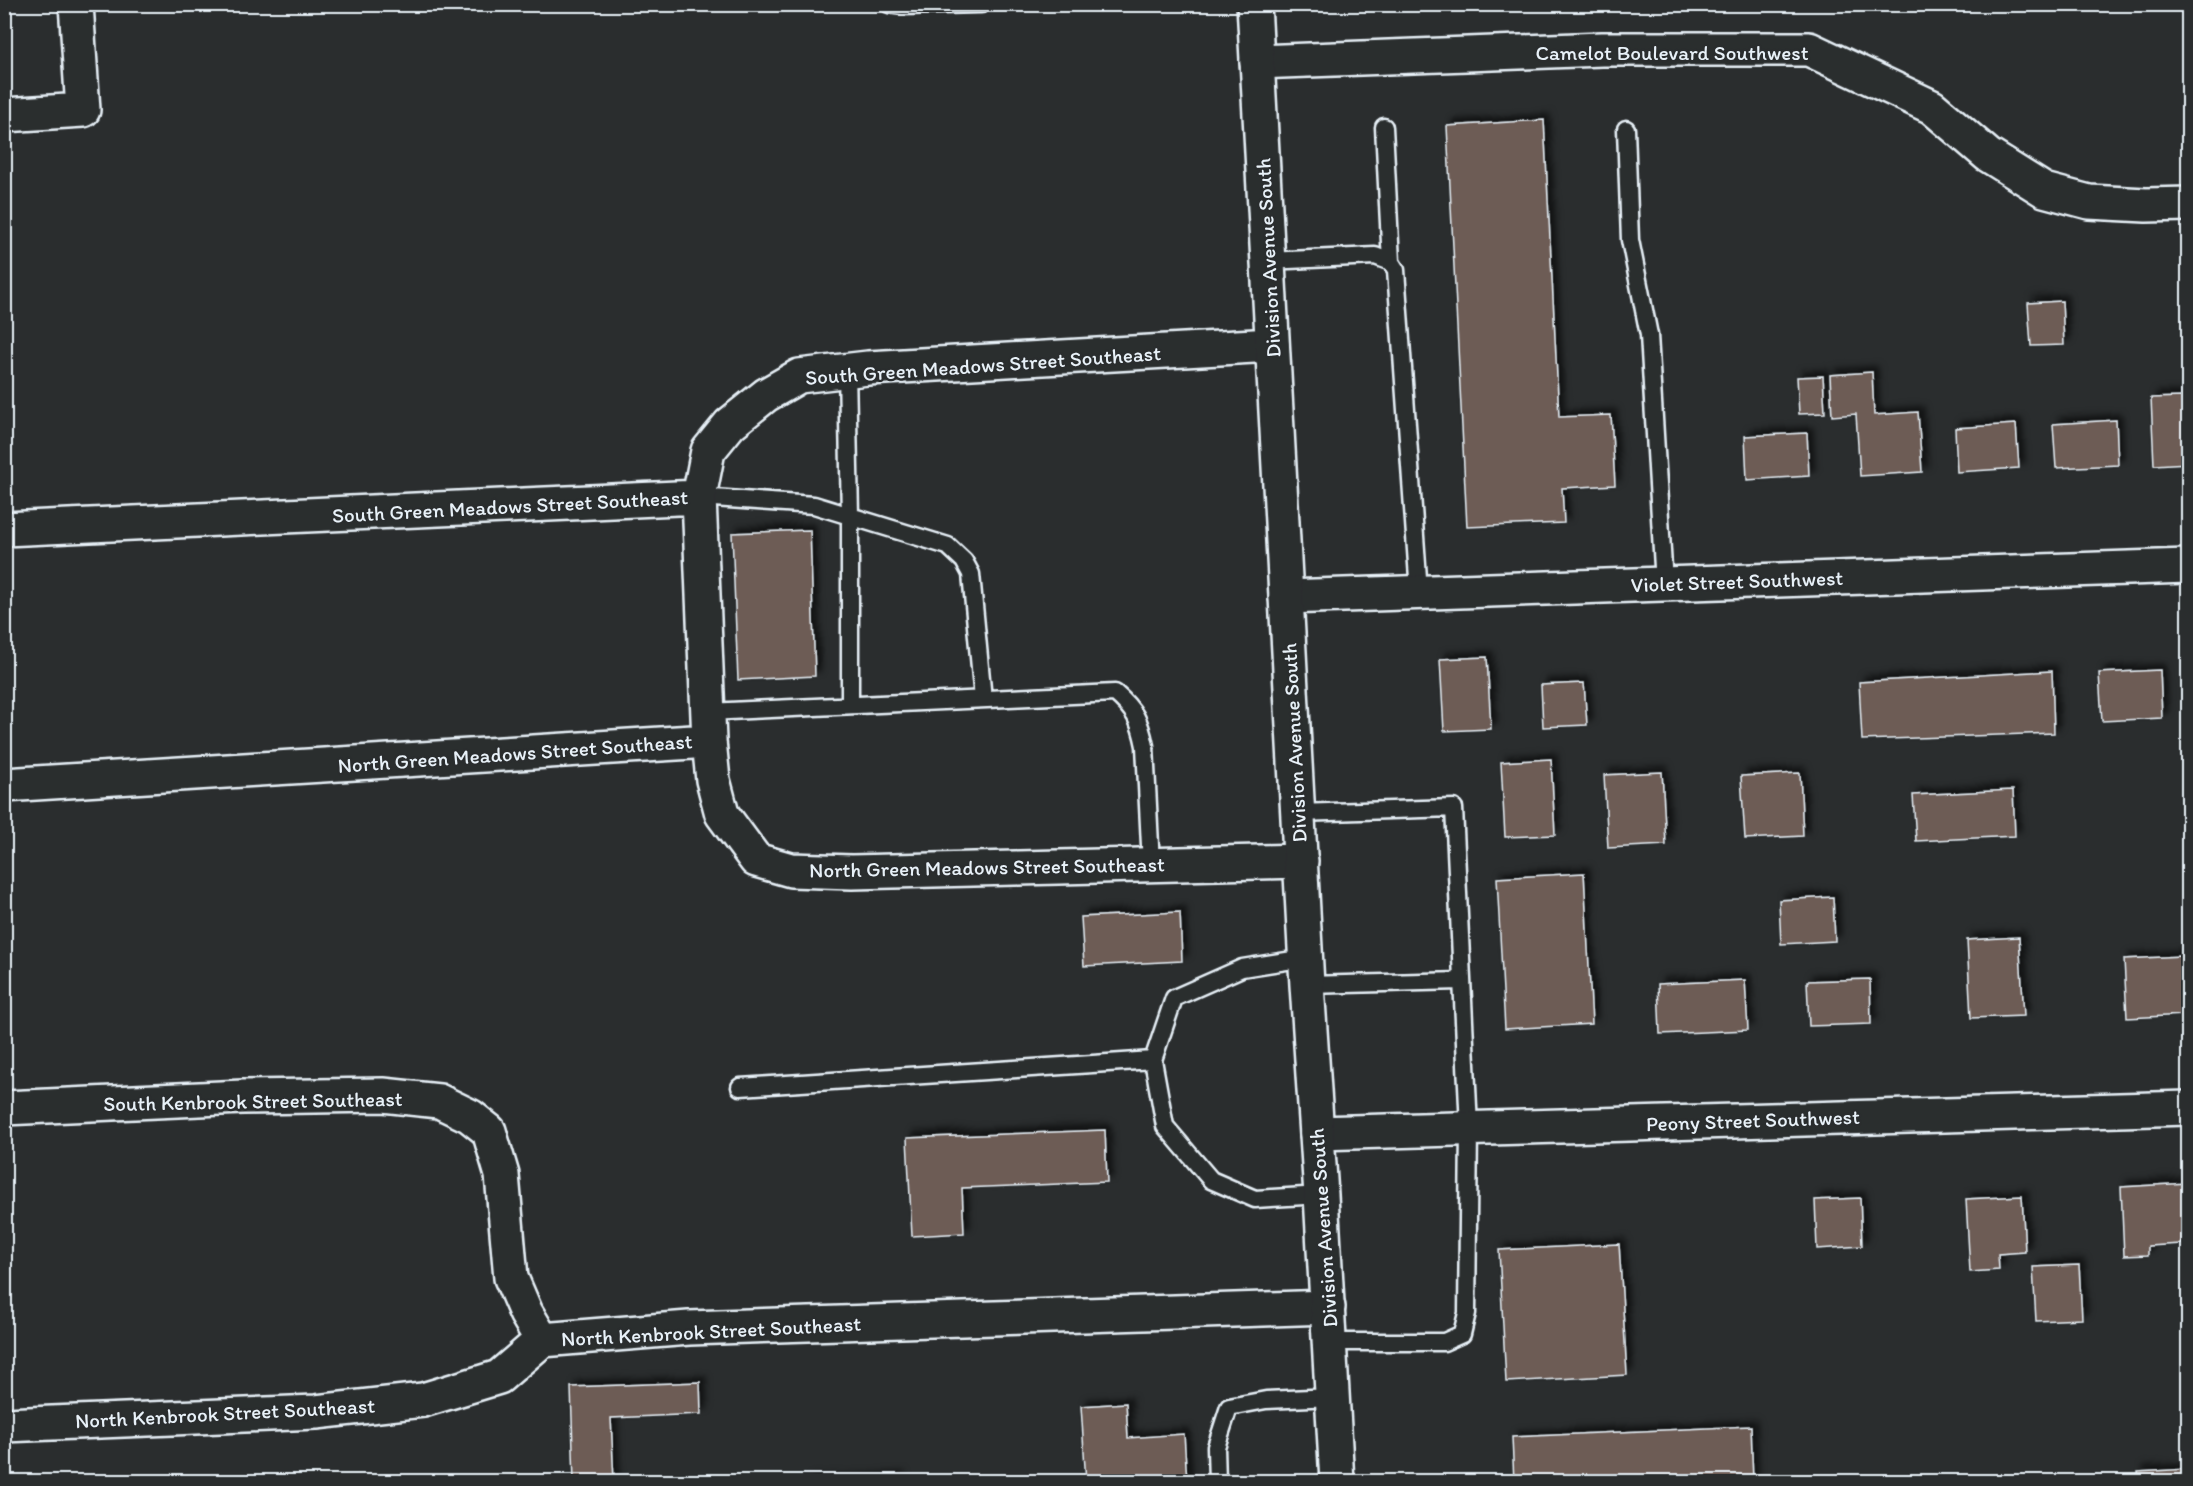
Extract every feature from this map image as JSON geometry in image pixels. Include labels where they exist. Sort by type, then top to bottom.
[{"type":"street","points":[[4,115],[83,110],[76,4]]},
{"type":"street","name":"Division Avenue South","points":[[1254,4],[1306,972],[1322,1194],[1337,1482]]},
{"type":"street","name":"Camelot Boulevard Southwest","points":[[1257,62],[1602,49],[1809,49],[1932,107],[1988,155],[2044,190],[2089,202],[2146,205],[2188,204]]},
{"type":"street","name":"South Green Meadows Street Southeast","points":[[4,529],[699,497],[708,451],[730,424],[766,395],[799,376],[847,371],[1272,345]]},
{"type":"street","points":[[699,497],[709,727]]},
{"type":"street","name":"Violet Street Southwest","points":[[1286,597],[2188,566]]},
{"type":"street","name":"North Green Meadows Street Southeast","points":[[4,785],[709,727],[713,780],[722,814],[756,860],[791,870],[852,872],[1301,861]]},
{"type":"street","name":"South Kenbrook Street Southeast","points":[[4,1108],[243,1097],[383,1095],[439,1101],[470,1116],[489,1131],[502,1176],[511,1278],[526,1313],[542,1340]]},
{"type":"street","name":"Peony Street Southwest","points":[[1317,1133],[2188,1108]]},
{"type":"street","name":"North Kenbrook Street Southeast","points":[[4,1425],[316,1412],[423,1400],[499,1377],[542,1340],[689,1328],[1328,1307]]},
{"type":"lane","points":[[890,4],[903,6],[981,4]]},
{"type":"lane","points":[[1384,127],[1391,262],[1396,270],[1419,592]]},
{"type":"lane","points":[[1626,129],[1630,240],[1649,335],[1664,584]]},
{"type":"lane","points":[[1267,261],[1375,256],[1391,262]]},
{"type":"lane","points":[[847,371],[850,705]]},
{"type":"lane","points":[[699,497],[814,505],[948,546],[964,561],[971,574],[983,699]]},
{"type":"lane","points":[[709,727],[850,705],[1115,693],[1131,706],[1142,727],[1151,865]]},
{"type":"lane","points":[[1298,813],[1454,808],[1469,1128],[1467,1313],[1462,1334],[1444,1342],[1330,1342]]},
{"type":"lane","points":[[1322,1194],[1255,1199],[1211,1180],[1165,1126],[1153,1060],[1174,998],[1242,968],[1461,981]]},
{"type":"lane","points":[[740,1087],[1153,1060]]},
{"type":"lane","points":[[1217,1482],[1216,1447],[1229,1407],[1266,1400],[1332,1397]]},
{"type":"building","points":[[1544,120],[1559,417],[1611,415],[1615,485],[1562,488],[1564,523],[1467,527],[1447,126]]},
{"type":"building","points":[[2062,301],[2064,345],[2031,346],[2028,303]]},
{"type":"building","points":[[1872,372],[1874,415],[1918,412],[1922,472],[1860,476],[1856,414],[1832,416],[1830,375]]},
{"type":"building","points":[[1823,376],[1825,413],[1799,414],[1797,377]]},
{"type":"building","points":[[2184,397],[2185,421],[2188,420],[2188,463],[2154,465],[2151,398]]},
{"type":"building","points":[[2116,420],[2118,465],[2056,468],[2053,424]]},
{"type":"building","points":[[2016,424],[2019,468],[1957,472],[1955,428]]},
{"type":"building","points":[[1807,433],[1809,476],[1747,480],[1745,436]]},
{"type":"building","points":[[810,530],[815,676],[738,680],[732,533]]},
{"type":"building","points":[[1487,657],[1491,729],[1444,731],[1440,659]]},
{"type":"building","points":[[2160,670],[2162,718],[2102,721],[2099,673]]},
{"type":"building","points":[[2052,671],[2054,733],[1862,740],[1859,682]]},
{"type":"building","points":[[1584,683],[1587,725],[1543,727],[1541,685]]},
{"type":"building","points":[[1551,759],[1555,835],[1505,837],[1501,762]]},
{"type":"building","points":[[1662,772],[1666,845],[1608,848],[1604,775]]},
{"type":"building","points":[[1800,773],[1803,836],[1745,839],[1741,776]]},
{"type":"building","points":[[2013,790],[2015,836],[1916,841],[1913,795]]},
{"type":"building","points":[[1584,873],[1592,1024],[1505,1029],[1497,878]]},
{"type":"building","points":[[1833,897],[1835,941],[1781,944],[1779,900]]},
{"type":"building","points":[[1180,912],[1182,961],[1084,966],[1081,917]]},
{"type":"building","points":[[2019,937],[2024,1016],[1971,1018],[1967,940]]},
{"type":"building","points":[[2182,956],[2185,1015],[2127,1018],[2124,959]]},
{"type":"building","points":[[1870,979],[1871,1024],[1809,1026],[1807,981]]},
{"type":"building","points":[[1745,980],[1748,1030],[1660,1034],[1658,984]]},
{"type":"building","points":[[1105,1130],[1107,1182],[962,1188],[964,1233],[912,1236],[907,1138]]},
{"type":"building","points":[[2188,1183],[2188,1235],[2182,1235],[2182,1244],[2148,1246],[2148,1255],[2124,1256],[2121,1187]]},
{"type":"building","points":[[2022,1196],[2025,1252],[1998,1254],[1999,1270],[1970,1272],[1966,1199]]},
{"type":"building","points":[[1860,1198],[1862,1246],[1817,1249],[1815,1200]]},
{"type":"building","points":[[1619,1244],[1627,1375],[1506,1382],[1499,1250]]},
{"type":"building","points":[[2079,1265],[2082,1319],[2036,1321],[2033,1267]]},
{"type":"building","points":[[700,1382],[701,1414],[611,1418],[614,1482],[574,1482],[571,1387]]},
{"type":"building","points":[[1126,1403],[1128,1438],[1184,1434],[1187,1482],[1086,1482],[1081,1406]]},
{"type":"building","points":[[1751,1426],[1753,1482],[1514,1482],[1512,1437]]},
{"type":"building","points":[[2188,1469],[2188,1482],[2139,1482],[2138,1472]]},
{"type":"building","points":[[899,1478],[899,1482],[806,1482]]}]
